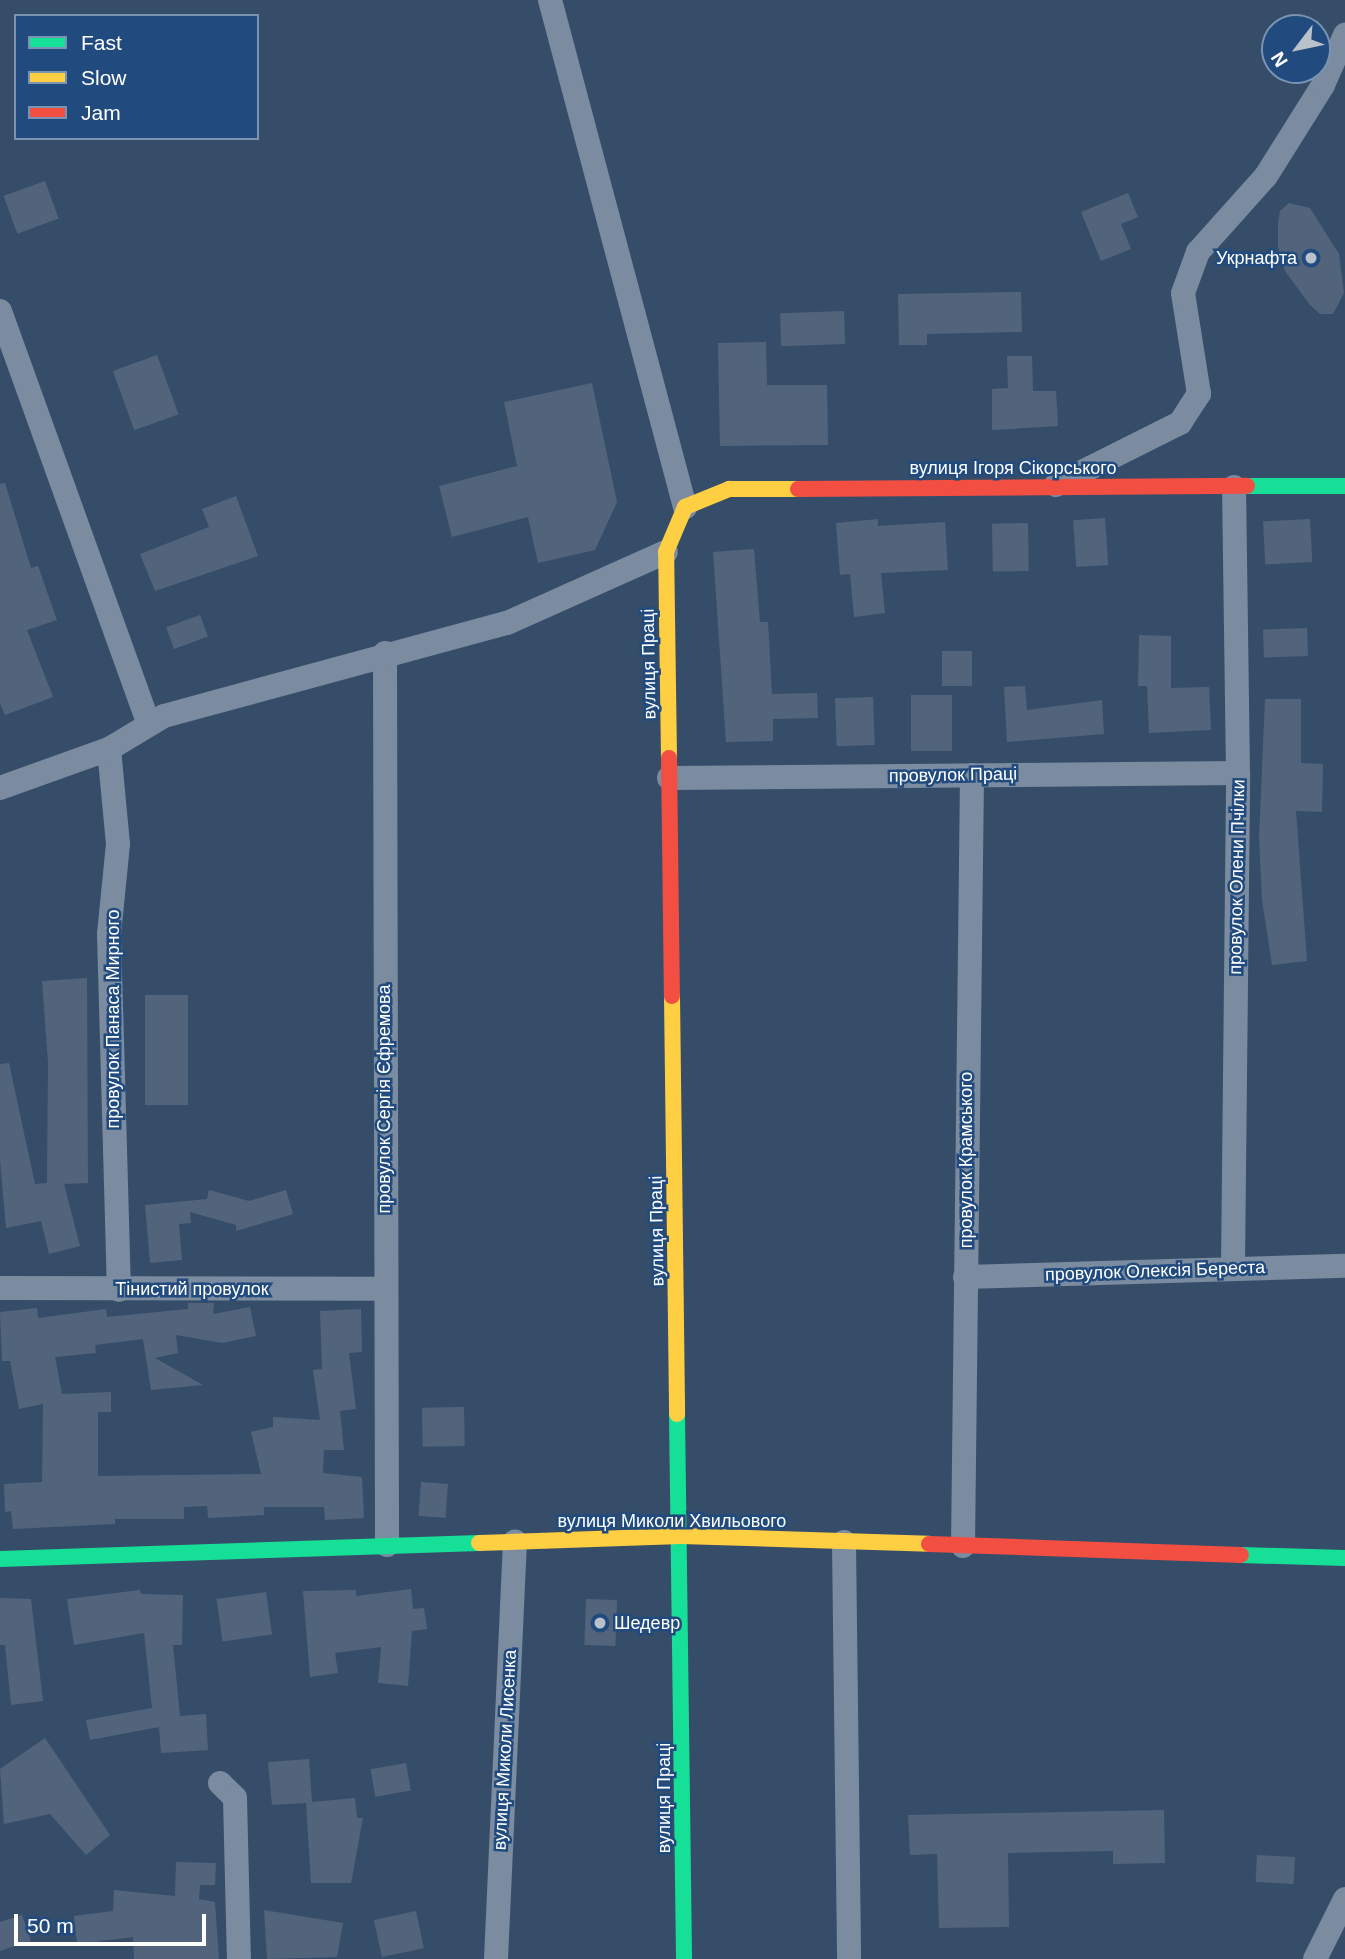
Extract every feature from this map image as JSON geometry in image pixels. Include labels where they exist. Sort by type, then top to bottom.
[{"type":"main road","name":"вулиця Ігоря Сікорського","points":[[685,507],[729,489],[1345,485]]},
{"type":"main road","name":"вулиця Праці","points":[[684,1959],[681,1536],[666,552],[685,507]]},
{"type":"main road","name":"вулиця Миколи Хвильового","points":[[0,1559],[681,1536],[1345,1558]]},
{"type":"street","points":[[550,0],[685,507]]},
{"type":"street","points":[[1052,487],[1180,423],[1199,394],[1183,293],[1198,252],[1266,177],[1323,85],[1345,35]]},
{"type":"street","points":[[0,311],[149,724]]},
{"type":"street","name":"провулок Олени Пчілки","points":[[1233,1268],[1238,773],[1234,487]]},
{"type":"street","points":[[0,788],[109,749],[164,716],[386,653],[507,623],[666,552]]},
{"type":"street","name":"провулок Сергія Єфремова","points":[[386,653],[384,1289],[387,1545]]},
{"type":"street","name":"провулок Панаса Мирного","points":[[109,749],[118,844],[109,934],[119,1290]]},
{"type":"street","name":"провулок Праці","points":[[669,778],[1238,773]]},
{"type":"street","name":"провулок Крамського","points":[[963,1546],[972,775]]},
{"type":"street","name":"провулок Олексія Береста","points":[[965,1277],[1345,1266]]},
{"type":"street","name":"Тінистий провулок","points":[[0,1288],[384,1289]]},
{"type":"street","name":"вулиця Миколи Лисенка","points":[[496,1959],[515,1541]]},
{"type":"street","points":[[844,1542],[849,1959]]},
{"type":"street","points":[[220,1783],[235,1798],[239,1959]]},
{"type":"street","points":[[1315,1959],[1345,1899]]},
{"type":"building","points":[[45,181],[59,219],[17,234],[4,196]]},
{"type":"building","points":[[1128,193],[1138,217],[1121,224],[1131,249],[1101,261],[1081,212]]},
{"type":"building","points":[[1289,203],[1310,208],[1339,254],[1344,293],[1333,314],[1320,314],[1285,271],[1278,247],[1278,223],[1280,211]]},
{"type":"building","points":[[1021,292],[1022,332],[927,334],[927,345],[899,345],[898,294]]},
{"type":"building","points":[[844,311],[845,344],[781,346],[780,313]]},
{"type":"building","points":[[766,342],[767,385],[827,385],[828,445],[720,446],[718,343]]},
{"type":"building","points":[[157,355],[179,414],[134,430],[113,371]]},
{"type":"building","points":[[1007,356],[1032,356],[1033,391],[1056,391],[1058,426],[992,430],[992,389],[1008,388]]},
{"type":"building","points":[[592,383],[617,502],[595,550],[538,563],[528,517],[452,537],[439,486],[517,466],[504,402]]},
{"type":"building","points":[[5,483],[31,568],[38,566],[57,620],[27,630],[53,697],[5,715],[0,703],[0,484]]},
{"type":"building","points":[[236,496],[258,556],[155,591],[140,554],[209,527],[202,509]]},
{"type":"building","points":[[1105,518],[1108,565],[1076,567],[1073,520]]},
{"type":"building","points":[[878,519],[878,526],[945,522],[948,570],[881,573],[885,613],[854,617],[850,574],[840,575],[836,523]]},
{"type":"building","points":[[1310,519],[1312,562],[1265,564],[1263,521]]},
{"type":"building","points":[[1028,523],[1029,571],[993,572],[992,524]]},
{"type":"building","points":[[754,549],[760,622],[768,622],[772,694],[817,693],[818,718],[773,719],[773,741],[726,742],[713,552]]},
{"type":"building","points":[[200,615],[208,637],[174,649],[166,627]]},
{"type":"building","points":[[1307,628],[1308,656],[1264,658],[1263,630]]},
{"type":"building","points":[[1139,635],[1171,636],[1171,688],[1209,687],[1211,730],[1149,733],[1147,686],[1138,686]]},
{"type":"building","points":[[942,651],[972,651],[972,686],[942,686]]},
{"type":"building","points":[[1025,686],[1027,710],[1102,700],[1104,734],[1007,742],[1004,687]]},
{"type":"building","points":[[911,695],[952,695],[952,751],[911,751]]},
{"type":"building","points":[[873,697],[875,745],[837,746],[835,698]]},
{"type":"building","points":[[1265,699],[1301,699],[1301,763],[1323,764],[1322,812],[1296,811],[1307,961],[1272,965],[1262,900],[1259,838]]},
{"type":"building","points":[[87,978],[88,1183],[64,1184],[80,1246],[49,1254],[41,1221],[6,1228],[0,1160],[0,1064],[9,1063],[35,1184],[47,1183],[48,1062],[42,981]]},
{"type":"building","points":[[145,995],[188,995],[188,1105],[145,1105]]},
{"type":"building","points":[[209,1190],[249,1201],[286,1190],[293,1214],[236,1231],[236,1225],[190,1212],[191,1223],[179,1224],[182,1260],[150,1263],[145,1205],[207,1199]]},
{"type":"building","points":[[188,1303],[214,1303],[213,1314],[250,1307],[256,1336],[222,1343],[176,1335],[178,1353],[155,1358],[203,1385],[151,1390],[143,1339],[95,1345],[96,1353],[55,1357],[62,1394],[111,1392],[111,1412],[98,1412],[98,1476],[261,1474],[251,1432],[273,1427],[273,1417],[320,1420],[313,1370],[322,1369],[320,1311],[361,1309],[362,1352],[349,1353],[356,1409],[340,1411],[344,1450],[324,1450],[323,1473],[362,1477],[364,1518],[325,1520],[324,1507],[264,1507],[264,1515],[208,1518],[207,1506],[184,1507],[184,1519],[115,1519],[115,1524],[13,1529],[11,1511],[5,1512],[4,1484],[42,1482],[43,1404],[19,1409],[10,1361],[2,1361],[0,1312],[37,1308],[38,1318],[106,1309],[107,1317],[188,1309]]},
{"type":"building","points":[[464,1407],[465,1446],[423,1447],[422,1408]]},
{"type":"building","points":[[421,1482],[448,1484],[446,1518],[419,1516]]},
{"type":"building","points":[[411,1589],[413,1609],[424,1608],[427,1629],[412,1631],[408,1686],[378,1683],[381,1647],[335,1653],[338,1673],[310,1677],[303,1591],[356,1590],[356,1596]]},
{"type":"building","points":[[140,1590],[141,1594],[183,1595],[182,1645],[173,1645],[180,1716],[206,1714],[208,1750],[161,1753],[159,1727],[90,1740],[86,1720],[152,1708],[144,1633],[74,1645],[67,1599]]},
{"type":"building","points":[[266,1592],[272,1635],[222,1642],[216,1599]]},
{"type":"building","points":[[0,1598],[31,1599],[43,1701],[11,1705],[5,1645],[0,1645]]},
{"type":"building","name":"Шедевр","points":[[586,1599],[617,1600],[615,1646],[584,1645]]},
{"type":"building","points":[[45,1738],[110,1835],[86,1855],[50,1814],[4,1824],[0,1769]]},
{"type":"building","points":[[309,1759],[312,1802],[355,1798],[357,1818],[363,1818],[351,1883],[311,1883],[306,1803],[272,1805],[268,1762]]},
{"type":"building","points":[[406,1763],[411,1791],[375,1797],[371,1769]]},
{"type":"building","points":[[1164,1810],[1165,1863],[1113,1864],[1113,1851],[1008,1853],[1009,1927],[939,1928],[937,1854],[910,1855],[908,1815]]},
{"type":"building","points":[[1257,1855],[1295,1857],[1294,1884],[1256,1882]]},
{"type":"building","points":[[176,1862],[216,1863],[215,1885],[200,1885],[199,1899],[215,1902],[219,1959],[134,1959],[133,1937],[77,1944],[74,1916],[113,1911],[114,1890],[175,1896]]},
{"type":"building","points":[[264,1910],[343,1923],[337,1957],[267,1959]]},
{"type":"building","points":[[416,1911],[424,1948],[382,1957],[374,1920]]},
{"type":"building","points":[[22,1915],[31,1941],[0,1951],[0,1922]]},
{"type":"traffic: fast","points":[[1247,486],[1345,486]]},
{"type":"traffic: fast","points":[[677,1414],[684,1959]]},
{"type":"traffic: fast","points":[[0,1559],[479,1543]]},
{"type":"traffic: fast","points":[[1241,1555],[1345,1558]]},
{"type":"traffic: slow","points":[[669,758],[666,552],[685,507],[729,489],[798,489]]},
{"type":"traffic: slow","points":[[672,996],[677,1414]]},
{"type":"traffic: slow","points":[[479,1543],[681,1536],[929,1544]]},
{"type":"traffic: jam","points":[[798,489],[1247,486]]},
{"type":"traffic: jam","points":[[669,758],[672,996]]},
{"type":"traffic: jam","points":[[929,1544],[1241,1555]]},
{"type":"place","name":"Укрнафта","points":[[1311,258]]},
{"type":"place","name":"Шедевр","points":[[600,1623]]}]
